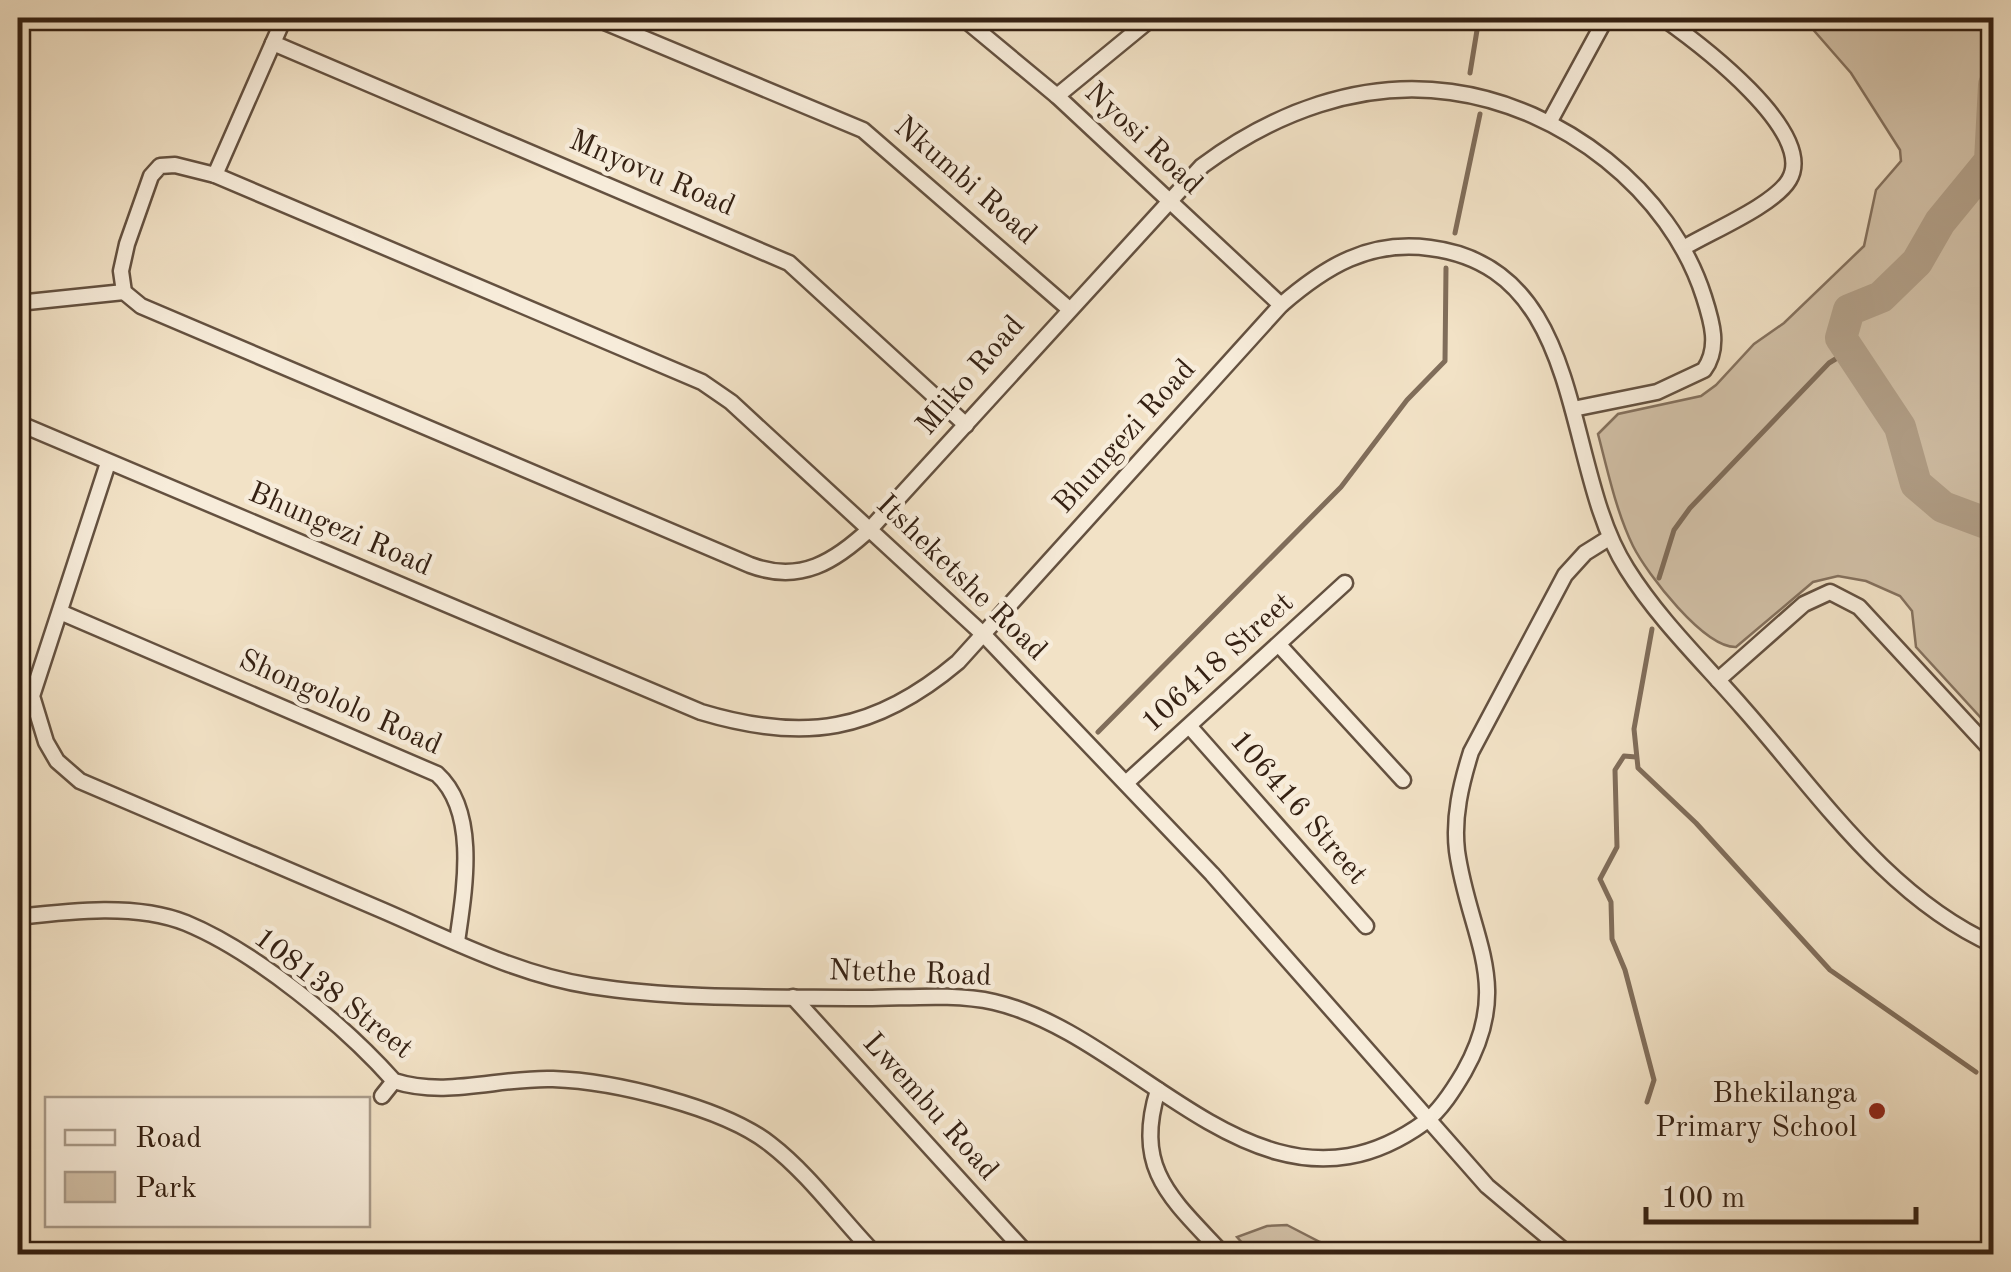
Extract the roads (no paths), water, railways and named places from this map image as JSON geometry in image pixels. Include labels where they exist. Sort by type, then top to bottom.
[{"type":"street","points":[[215,175],[284,18]]},
{"type":"street","name":"Nkumbi Road","points":[[595,18],[880,141],[1068,308]]},
{"type":"street","name":"Nyosi Road","points":[[963,18],[1057,96],[1281,305]]},
{"type":"street","points":[[1057,96],[1152,18]]},
{"type":"street","points":[[1550,121],[1606,18]]},
{"type":"street","points":[[1663,18],[1704,47],[1780,126],[1793,163],[1788,181],[1772,196],[1685,246]]},
{"type":"street","name":"Mnyovu Road","points":[[273,43],[789,263],[966,425]]},
{"type":"street","name":"Mliko Road","points":[[124,292],[141,306],[341,393],[768,572],[811,571],[852,547],[872,527],[1068,308],[1202,166],[1256,129],[1308,108],[1370,92],[1448,91],[1550,121],[1620,172],[1685,246],[1711,318],[1710,361],[1677,385],[1573,409]]},
{"type":"street","name":"Itsheketshe Road","points":[[124,292],[126,244],[148,184],[160,166],[175,164],[215,175],[702,382],[731,402],[872,527],[984,635],[1126,783],[1487,1186],[1568,1254]]},
{"type":"street","name":"Bhungezi Road","points":[[18,423],[663,697],[755,726],[829,727],[879,714],[931,684],[984,635],[1281,305],[1309,280],[1356,254],[1393,246],[1448,250],[1498,275],[1525,302],[1548,336],[1573,409],[1608,538],[1654,607],[1882,866],[1926,907],[1994,944]]},
{"type":"street","points":[[18,303],[124,292]]},
{"type":"street","name":"Ntethe Road","points":[[108,463],[32,696],[46,742],[80,781],[535,974],[644,994],[994,1002],[1080,1039],[1254,1146],[1309,1159],[1358,1153],[1428,1120],[1473,1056],[1484,1030],[1490,987],[1456,836],[1457,810],[1471,752],[1565,575],[1585,552],[1608,538]]},
{"type":"street","name":"106418 Street","points":[[1126,783],[1345,583]]},
{"type":"street","points":[[1718,680],[1804,604],[1830,592],[1859,607],[1994,754]]},
{"type":"street","name":"Shongololo Road","points":[[60,612],[437,774],[456,800],[464,844],[457,942]]},
{"type":"street","points":[[1280,646],[1403,780]]},
{"type":"street","name":"106416 Street","points":[[1190,727],[1366,926]]},
{"type":"street","name":"108138 Street","points":[[18,917],[124,912],[184,922],[232,949],[339,1028],[394,1081],[439,1088],[565,1080],[716,1114],[773,1146],[875,1254]]},
{"type":"street","name":"Lwembu Road","points":[[793,997],[1027,1254]]},
{"type":"street","points":[[382,1096],[394,1081]]},
{"type":"street","points":[[1158,1090],[1147,1126],[1152,1162],[1168,1196],[1223,1254]]},
{"type":"waterway","points":[[1470,73],[1479,18]]},
{"type":"waterway","points":[[1994,85],[1990,161],[1940,222],[1917,262],[1881,297],[1849,310],[1841,338],[1900,427],[1916,484],[1943,507],[1994,526]]},
{"type":"waterway","points":[[1455,233],[1480,114]]},
{"type":"waterway","points":[[1098,732],[1341,487],[1407,400],[1445,361],[1446,268]]},
{"type":"waterway","points":[[1659,578],[1674,530],[1690,508],[1829,363],[1852,349]]},
{"type":"waterway","points":[[1652,629],[1634,729],[1638,768],[1696,823],[1830,970],[1976,1072]]},
{"type":"waterway","points":[[1636,757],[1624,756],[1615,770],[1617,847],[1600,879],[1611,902],[1612,939],[1625,970],[1654,1080],[1647,1102]]},
{"type":"place","name":"Bhekilanga Primary School","points":[[1877,1111]]}]
